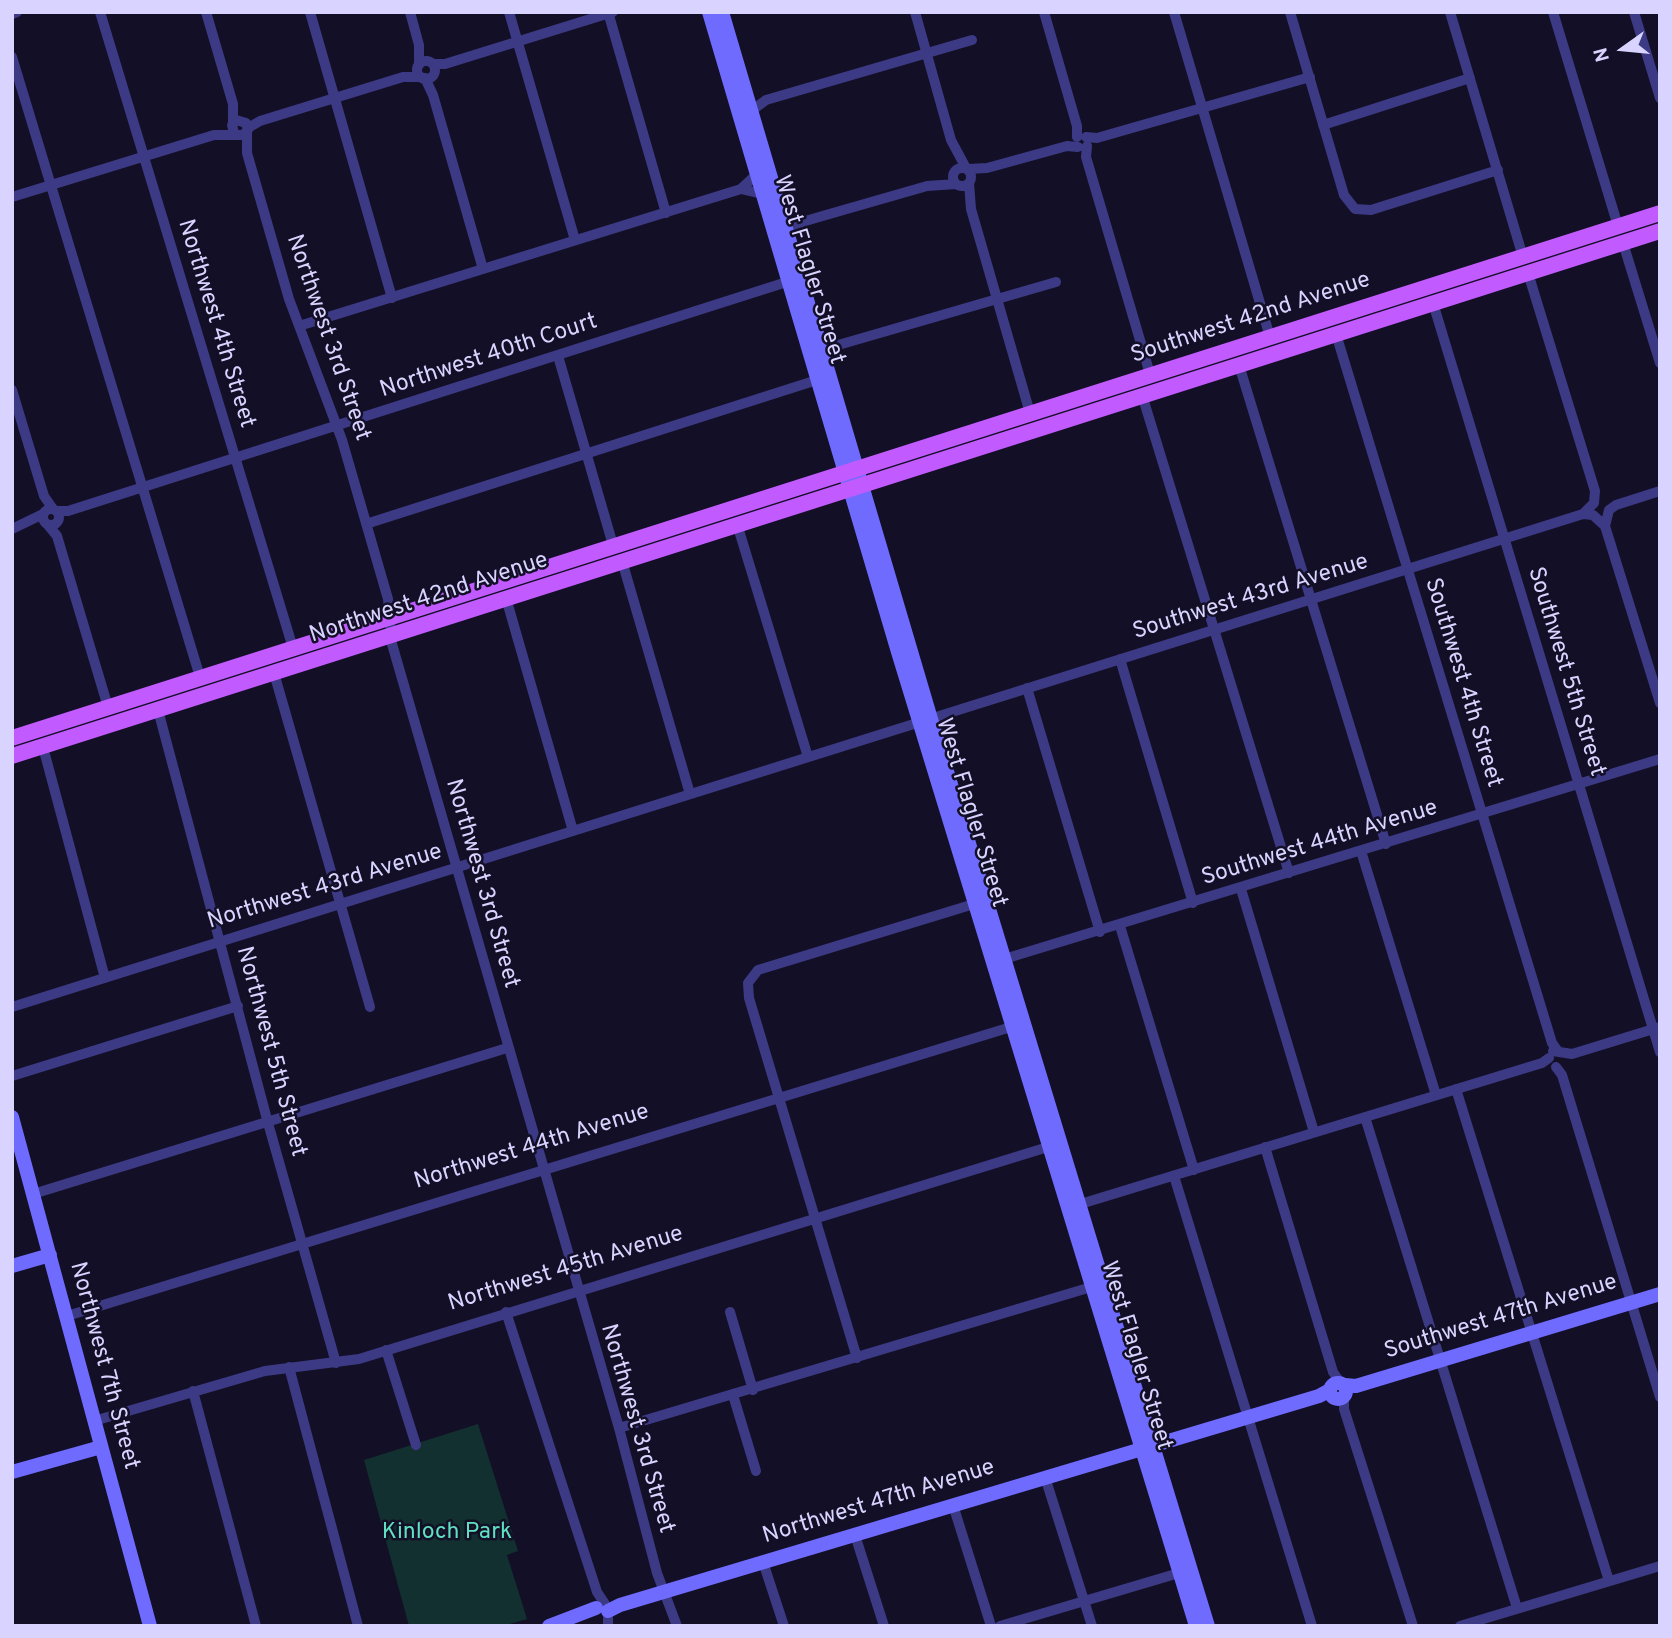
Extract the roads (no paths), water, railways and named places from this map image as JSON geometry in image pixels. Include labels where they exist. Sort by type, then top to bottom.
[{"type":"main road","name":"West Flagler Street","points":[[709,12],[762,194],[821,349],[852,478]]},
{"type":"main road","name":"West Flagler Street","points":[[722,12],[786,227],[817,380],[852,478],[997,959],[1012,1027],[1048,1147],[1073,1207]]},
{"type":"main road","name":"Southwest 42nd Avenue","points":[[852,478],[1006,439],[1433,303],[1618,226],[1660,213]]},
{"type":"main road","name":"Southwest 42nd Avenue","points":[[852,478],[1062,402],[1502,263],[1523,268],[1526,265],[1623,243],[1660,231]]},
{"type":"main road","points":[[1352,329],[1363,319],[1367,306]]},
{"type":"main road","points":[[1142,395],[1153,373]]},
{"type":"main road","points":[[1035,429],[1041,418],[1062,402]]},
{"type":"main road","points":[[1006,439],[1026,424],[1030,413]]},
{"type":"main road","name":"Northwest 42nd Avenue","points":[[12,757],[737,524],[852,478]]},
{"type":"main road","name":"Northwest 42nd Avenue","points":[[13,733],[108,707],[641,536],[852,478]]},
{"type":"main road","points":[[622,561],[628,548],[641,536]]},
{"type":"main road","points":[[158,710],[165,696],[193,680]]},
{"type":"main road","points":[[83,734],[101,720],[108,707]]},
{"type":"main road","name":"West Flagler Street","points":[[925,721],[974,904],[1029,1042],[1073,1207],[1146,1448],[1196,1626]]},
{"type":"main road","points":[[1012,1027],[1029,1042]]},
{"type":"main road","name":"Northwest 7th Street","points":[[12,1117],[150,1626]]},
{"type":"main road","points":[[12,1266],[50,1255]]},
{"type":"main road","name":"Southwest 47th Avenue","points":[[1146,1448],[1660,1294]]},
{"type":"main road","points":[[12,1472],[101,1447]]},
{"type":"main road","name":"West Flagler Street","points":[[1146,1448],[1208,1626]]},
{"type":"main road","name":"Northwest 47th Avenue","points":[[549,1626],[1146,1448]]},
{"type":"street","name":"Northwest 4th Street","points":[[100,12],[293,648]]},
{"type":"street","name":"Northwest 3rd Street","points":[[206,12],[299,326],[337,426],[366,524],[390,616],[391,635],[456,867],[589,1334],[619,1428],[664,1591],[677,1626]]},
{"type":"street","points":[[310,12],[393,298]]},
{"type":"street","points":[[410,12],[483,269]]},
{"type":"street","points":[[509,12],[575,240]]},
{"type":"street","points":[[915,12],[951,140],[965,178],[971,209],[1030,413]]},
{"type":"street","points":[[1044,12],[1080,142],[1153,373]]},
{"type":"street","points":[[1174,12],[1270,337]]},
{"type":"street","points":[[1291,12],[1344,195],[1354,209],[1371,210],[1498,170]]},
{"type":"street","points":[[1450,12],[1660,703]]},
{"type":"street","points":[[1553,12],[1618,226]]},
{"type":"street","points":[[1634,12],[1660,98]]},
{"type":"street","points":[[12,197],[610,13],[666,213]]},
{"type":"street","points":[[748,105],[972,40]]},
{"type":"street","points":[[12,57],[143,487],[193,680]]},
{"type":"street","points":[[786,227],[1310,78]]},
{"type":"street","points":[[1323,125],[1470,78]]},
{"type":"street","points":[[951,140],[954,172]]},
{"type":"street","points":[[954,172],[965,178]]},
{"type":"street","points":[[927,186],[954,172]]},
{"type":"street","points":[[299,326],[741,189],[756,175]]},
{"type":"street","points":[[741,189],[762,194]]},
{"type":"street","points":[[1623,243],[1660,363]]},
{"type":"street","name":"Northwest 40th Court","points":[[12,529],[795,279]]},
{"type":"street","points":[[821,349],[1056,282]]},
{"type":"street","name":"Southwest 5th Street","points":[[1433,303],[1656,1028],[1660,1052]]},
{"type":"street","name":"Southwest 4th Street","points":[[1336,334],[1660,1397]]},
{"type":"street","points":[[558,356],[613,545]]},
{"type":"street","points":[[1239,365],[1386,844]]},
{"type":"street","points":[[366,524],[817,380]]},
{"type":"street","points":[[12,390],[108,707]]},
{"type":"street","points":[[1142,395],[1289,873]]},
{"type":"street","name":"Southwest 43rd Avenue","points":[[925,721],[1660,491]]},
{"type":"street","points":[[737,524],[808,757]]},
{"type":"street","points":[[622,561],[690,794]]},
{"type":"street","points":[[506,598],[573,831]]},
{"type":"street","points":[[1120,659],[1193,903]]},
{"type":"street","points":[[274,673],[370,1007]]},
{"type":"street","points":[[1027,688],[1100,932]]},
{"type":"street","name":"Northwest 5th Street","points":[[158,710],[268,1122],[305,1243],[336,1363]]},
{"type":"street","name":"Northwest 43rd Avenue","points":[[12,1007],[925,721]]},
{"type":"street","points":[[43,747],[105,978]]},
{"type":"street","name":"Southwest 44th Avenue","points":[[997,959],[1120,926],[1660,759]]},
{"type":"street","points":[[1361,851],[1436,1095]]},
{"type":"street","points":[[1241,889],[1314,1132]]},
{"type":"street","points":[[857,1359],[749,998],[750,979],[758,970],[974,904]]},
{"type":"street","points":[[1120,926],[1194,1170]]},
{"type":"street","points":[[12,1076],[238,1006]]},
{"type":"street","name":"Northwest 44th Avenue","points":[[66,1316],[542,1168],[1012,1027]]},
{"type":"street","points":[[1073,1207],[1656,1028]]},
{"type":"street","points":[[33,1194],[508,1048]]},
{"type":"street","points":[[1456,1089],[1609,1581]]},
{"type":"street","points":[[1365,1116],[1517,1608]]},
{"type":"street","name":"Northwest 45th Avenue","points":[[94,1421],[193,1391],[289,1367],[336,1363],[386,1350],[1048,1147]]},
{"type":"street","points":[[1265,1147],[1338,1391],[1413,1626]]},
{"type":"street","points":[[1174,1176],[1312,1626]]},
{"type":"street","points":[[619,1428],[1097,1286]]},
{"type":"street","points":[[506,1312],[603,1611]]},
{"type":"street","points":[[730,1312],[753,1390]]},
{"type":"street","points":[[386,1350],[416,1444]]},
{"type":"street","points":[[289,1367],[358,1626]]},
{"type":"street","points":[[193,1391],[256,1626]]},
{"type":"street","points":[[733,1395],[757,1471]]},
{"type":"street","points":[[1045,1477],[1092,1626]]},
{"type":"street","points":[[953,1505],[991,1626]]},
{"type":"street","points":[[855,1535],[884,1626]]},
{"type":"street","points":[[763,1562],[783,1626]]},
{"type":"street","points":[[1460,1626],[1660,1566]]},
{"type":"street","points":[[1000,1626],[1179,1573]]},
{"type":"park label","name":"Kinloch Park","points":[[447,1533]]}]
